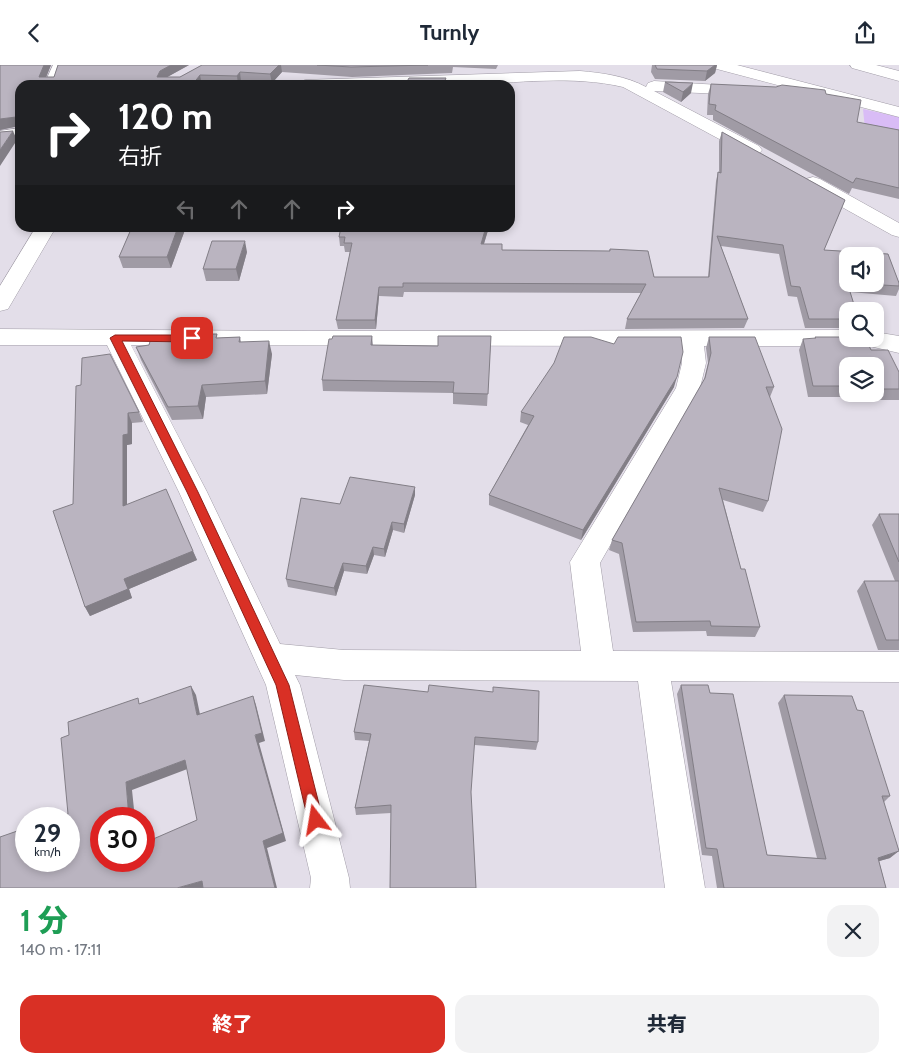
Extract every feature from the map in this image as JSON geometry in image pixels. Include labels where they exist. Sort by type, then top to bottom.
[{"type":"street","points":[[719,65],[899,112]]},
{"type":"street","points":[[858,65],[899,76]]},
{"type":"street","points":[[512,80],[580,76],[605,79],[629,85],[793,91],[802,87]]},
{"type":"street","points":[[629,85],[771,160]]},
{"type":"street","points":[[0,136],[15,134]]},
{"type":"street","points":[[796,174],[899,231]]},
{"type":"street","points":[[0,304],[43,232]]},
{"type":"street","points":[[0,337],[839,338]]},
{"type":"street","points":[[115,338],[193,492],[282,685],[330,878],[330,888]]},
{"type":"street","points":[[599,666],[585,562],[688,388],[694,363],[691,339]]},
{"type":"street","points":[[884,341],[898,342]]},
{"type":"street","points":[[270,658],[344,665],[899,667]]},
{"type":"street","points":[[652,666],[684,888]]},
{"type":"lane","points":[[52,80],[58,65]]},
{"type":"shaded area","points":[[863,109],[899,117],[899,139],[865,129]]},
{"type":"building","points":[[0,65],[44,65],[39,77],[54,77],[58,65],[171,65],[160,71],[157,77],[180,77],[202,65],[279,65],[270,74],[240,72],[237,76],[200,75],[196,80],[15,80],[15,117],[0,119]]},
{"type":"building","points":[[317,65],[428,65],[351,67]]},
{"type":"building","points":[[655,65],[715,65],[707,71],[657,69]]},
{"type":"building","points":[[409,78],[446,78],[445,80],[408,80]]},
{"type":"building","points":[[665,82],[693,83],[683,92]]},
{"type":"building","points":[[711,84],[776,87],[782,85],[825,90],[826,94],[861,100],[857,122],[899,130],[899,188],[856,178],[853,183],[715,110],[716,105],[709,104]]},
{"type":"building","points":[[13,131],[0,150],[0,132]]},
{"type":"building","points":[[722,132],[845,200],[824,250],[839,251],[839,292],[850,292],[853,302],[839,302],[839,319],[809,319],[800,287],[791,286],[783,245],[717,236],[748,319],[627,319],[646,284],[403,283],[403,287],[379,287],[375,320],[336,320],[352,243],[344,243],[345,237],[339,237],[340,232],[485,232],[481,244],[502,244],[502,250],[610,251],[610,249],[648,251],[654,277],[709,277],[718,172],[721,173]]},
{"type":"building","points":[[130,232],[176,232],[167,257],[119,257]]},
{"type":"building","points":[[212,241],[245,241],[236,269],[203,269]]},
{"type":"building","points":[[884,254],[888,254],[899,286],[884,285]]},
{"type":"building","points":[[217,334],[216,338],[240,337],[239,342],[269,341],[265,381],[202,385],[198,406],[168,407],[136,347],[149,345],[151,338]]},
{"type":"building","points":[[333,336],[372,336],[371,345],[438,346],[438,336],[491,336],[488,394],[453,393],[454,382],[322,380],[329,339],[332,339]]},
{"type":"building","points":[[564,337],[591,337],[614,344],[618,337],[681,337],[683,352],[677,377],[583,530],[489,495],[534,416],[521,412],[554,363]]},
{"type":"building","points":[[709,337],[755,337],[774,387],[766,387],[782,429],[768,501],[719,488],[741,569],[745,569],[760,627],[711,626],[710,621],[636,622],[622,543],[612,540],[705,378],[711,353]]},
{"type":"building","points":[[839,337],[839,347],[870,347],[871,350],[888,350],[899,372],[899,389],[884,389],[884,357],[839,357],[839,386],[813,386],[803,339]]},
{"type":"building","points":[[110,354],[139,412],[128,413],[128,434],[123,435],[123,506],[166,489],[193,551],[124,579],[128,589],[85,607],[53,511],[73,504],[76,386],[81,385],[82,358]]},
{"type":"building","points":[[350,477],[415,487],[404,524],[392,522],[384,549],[373,547],[366,566],[343,563],[334,588],[286,579],[301,498],[340,504]]},
{"type":"building","points":[[879,514],[899,514],[899,562]]},
{"type":"building","points":[[864,581],[899,581],[899,640],[886,640]]},
{"type":"building","points":[[364,685],[428,692],[429,685],[493,692],[493,687],[539,691],[538,742],[475,737],[471,792],[476,888],[390,888],[391,805],[355,808],[371,734],[354,732]]},
{"type":"building","points":[[681,685],[708,685],[710,693],[733,694],[767,855],[826,859],[784,695],[852,696],[857,710],[863,711],[890,796],[882,796],[899,851],[878,858],[886,888],[724,888],[717,849],[706,848]]},
{"type":"building","points":[[191,686],[197,715],[253,696],[262,733],[255,735],[283,833],[263,841],[275,888],[203,888],[202,881],[177,888],[0,888],[0,837],[15,832],[15,872],[80,872],[80,807],[67,807],[61,738],[69,735],[68,722],[138,698],[139,704]]},
{"type":"route","points":[[192,338],[115,338],[193,492],[282,685],[316,820]]}]
